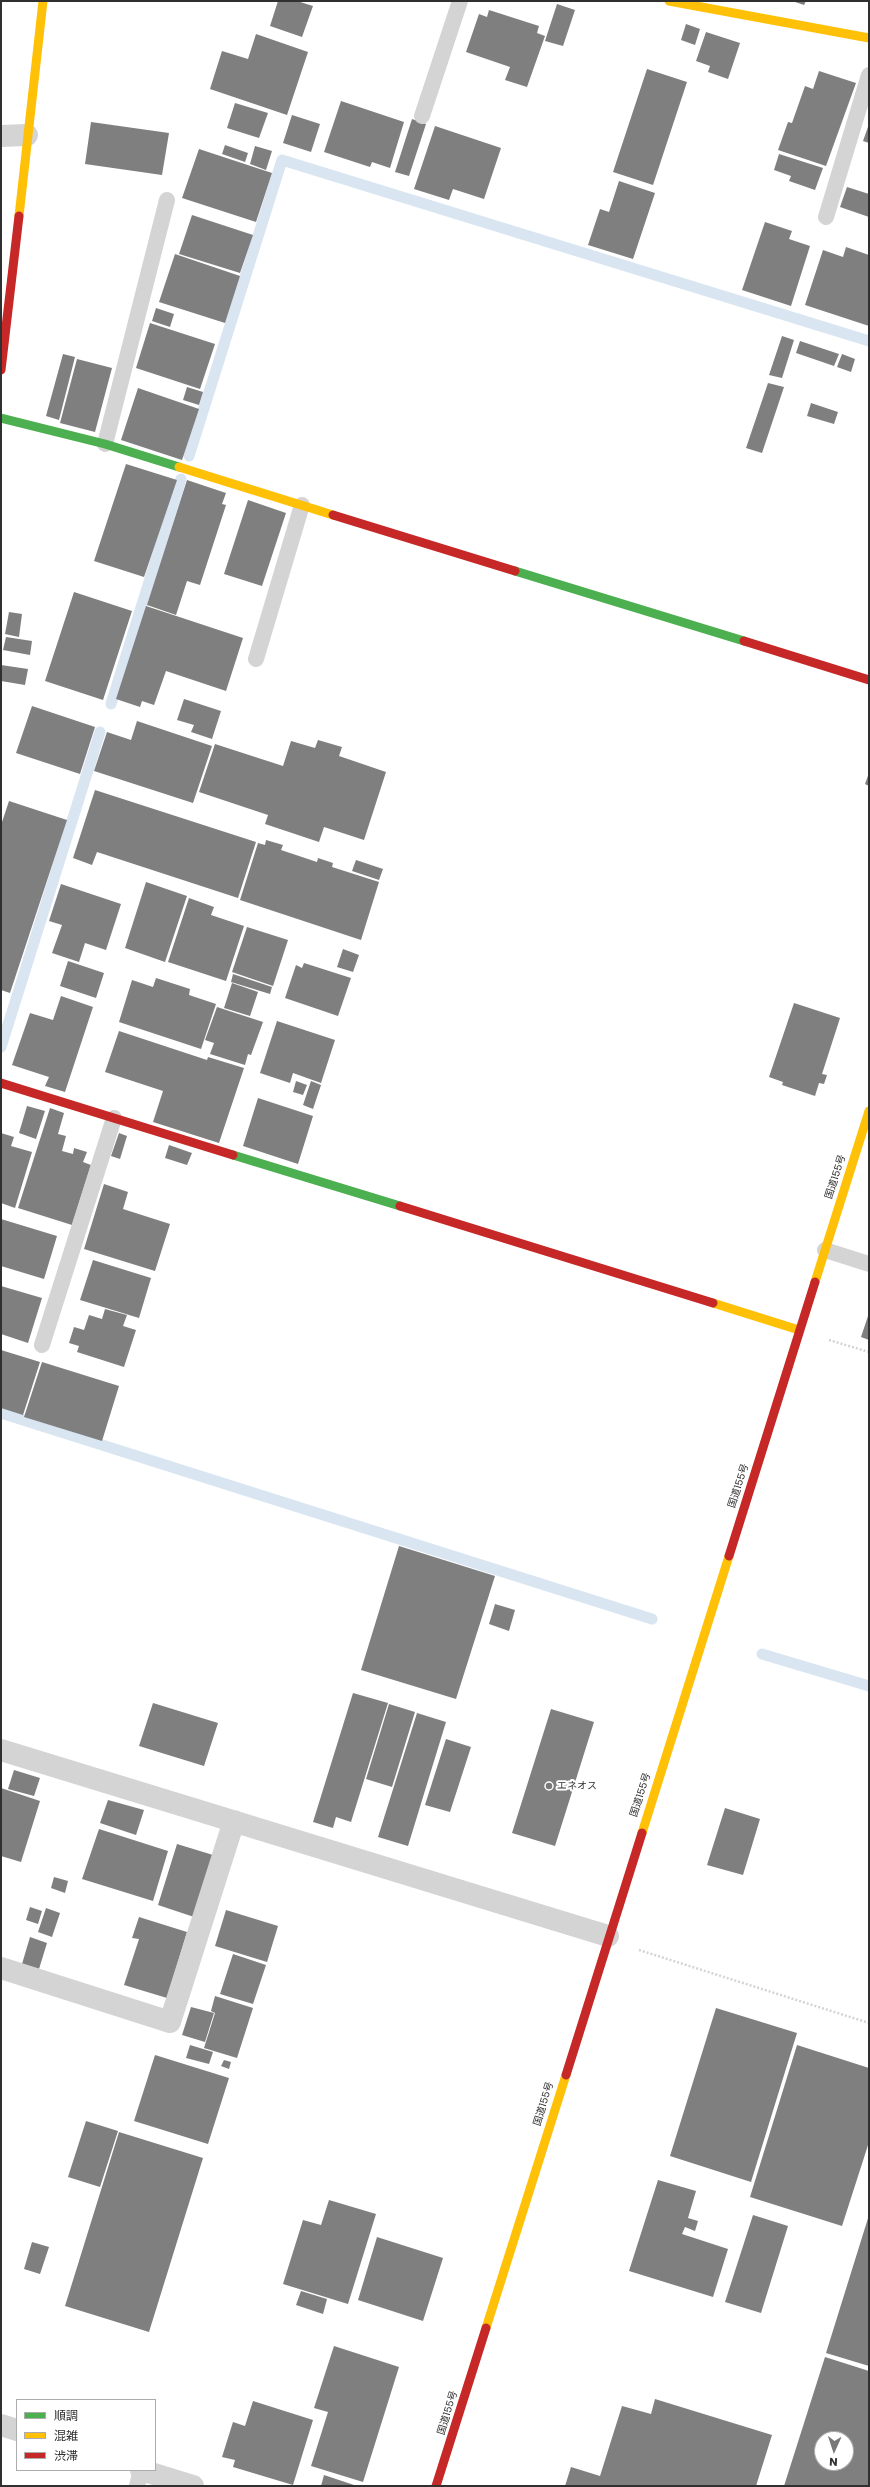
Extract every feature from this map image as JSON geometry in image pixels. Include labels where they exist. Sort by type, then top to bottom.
[{"type":"main road","points":[[1,370],[43,1]]},
{"type":"main road","points":[[678,2],[869,38]]},
{"type":"main road","points":[[1,418],[105,444],[869,680]]},
{"type":"main road","points":[[1,1083],[799,1330]]},
{"type":"main road","name":"国道155号","points":[[436,2486],[607,1938],[869,1111]]},
{"type":"street","points":[[1,136],[27,135]]},
{"type":"street","points":[[1,1750],[234,1821],[607,1938]]},
{"type":"street","points":[[1,1968],[170,2022],[234,1821]]},
{"type":"street","points":[[1,2425],[16,2430]]},
{"type":"street","points":[[144,2471],[193,2486]]},
{"type":"lane","points":[[422,116],[460,1]]},
{"type":"lane","points":[[826,217],[869,74]]},
{"type":"lane","points":[[105,444],[167,200]]},
{"type":"lane","points":[[256,659],[302,505]]},
{"type":"lane","points":[[42,1345],[114,1118]]},
{"type":"lane","points":[[825,1250],[869,1264]]},
{"type":"lane","points":[[137,2486],[141,2471]]},
{"type":"path","points":[[799,1330],[869,1352]]},
{"type":"path","points":[[607,1938],[869,2022]]},
{"type":"building","points":[[278,1],[297,1],[313,6],[302,37],[270,26]]},
{"type":"building","points":[[792,1],[806,1],[804,5]]},
{"type":"building","points":[[557,4],[575,10],[563,46],[545,41]]},
{"type":"building","points":[[489,10],[539,26],[537,33],[545,36],[527,87],[505,80],[510,67],[466,52],[479,14],[487,17]]},
{"type":"building","points":[[686,24],[700,29],[695,45],[681,40]]},
{"type":"building","points":[[706,32],[740,43],[728,79],[708,72],[710,66],[696,61]]},
{"type":"building","points":[[256,34],[308,52],[287,115],[210,89],[222,51],[248,59]]},
{"type":"building","points":[[647,69],[687,82],[653,185],[613,172]]},
{"type":"building","points":[[819,71],[856,83],[826,166],[778,150],[788,122],[792,123],[805,86],[813,89]]},
{"type":"building","points":[[341,101],[404,122],[390,168],[372,162],[370,167],[324,152]]},
{"type":"building","points":[[235,103],[268,113],[259,138],[227,128]]},
{"type":"building","points":[[292,115],[320,124],[311,152],[283,143]]},
{"type":"building","points":[[412,119],[426,124],[409,176],[395,172]]},
{"type":"building","points":[[91,122],[169,133],[162,175],[85,164]]},
{"type":"building","points":[[869,124],[869,143],[863,141]]},
{"type":"building","points":[[435,126],[501,148],[484,199],[453,189],[449,200],[414,189]]},
{"type":"building","points":[[225,145],[248,153],[245,162],[222,154]]},
{"type":"building","points":[[255,146],[272,151],[266,170],[250,164]]},
{"type":"building","points":[[199,149],[272,173],[256,222],[182,198]]},
{"type":"building","points":[[779,154],[823,168],[815,190],[789,181],[791,176],[774,170]]},
{"type":"building","points":[[619,181],[655,193],[633,259],[588,245],[600,209],[609,212]]},
{"type":"building","points":[[847,187],[869,194],[869,217],[840,207]]},
{"type":"building","points":[[192,215],[253,235],[240,273],[179,254]]},
{"type":"building","points":[[765,222],[792,231],[789,239],[810,246],[791,306],[742,290]]},
{"type":"building","points":[[846,247],[869,255],[869,326],[805,305],[823,250],[843,257]]},
{"type":"building","points":[[175,254],[240,276],[225,323],[159,302]]},
{"type":"building","points":[[156,308],[174,314],[170,327],[152,321]]},
{"type":"building","points":[[150,323],[215,344],[200,389],[136,368]]},
{"type":"building","points":[[782,336],[794,340],[782,378],[769,375]]},
{"type":"building","points":[[800,341],[839,354],[834,366],[796,353]]},
{"type":"building","points":[[63,354],[75,357],[59,420],[46,416]]},
{"type":"building","points":[[842,354],[855,359],[851,372],[837,367]]},
{"type":"building","points":[[77,359],[112,368],[95,432],[60,423]]},
{"type":"building","points":[[768,383],[784,387],[762,453],[746,448]]},
{"type":"building","points":[[187,387],[203,392],[199,405],[183,400]]},
{"type":"building","points":[[138,388],[199,409],[182,460],[121,440]]},
{"type":"building","points":[[811,403],[838,412],[834,424],[807,416]]},
{"type":"building","points":[[126,464],[177,480],[144,577],[94,561]]},
{"type":"building","points":[[187,480],[226,493],[222,504],[226,505],[200,585],[187,581],[176,615],[147,605]]},
{"type":"building","points":[[248,500],[286,513],[262,586],[224,574]]},
{"type":"building","points":[[74,592],[132,611],[103,700],[45,681]]},
{"type":"building","points":[[146,606],[243,638],[226,691],[166,671],[154,705],[142,701],[140,707],[116,699]]},
{"type":"building","points":[[9,612],[22,614],[19,637],[5,634]]},
{"type":"building","points":[[6,637],[32,641],[30,655],[3,650]]},
{"type":"building","points":[[1,665],[28,669],[25,685],[1,681]]},
{"type":"building","points":[[184,699],[221,711],[212,739],[191,732],[194,725],[177,720]]},
{"type":"building","points":[[32,706],[95,727],[80,774],[16,753]]},
{"type":"building","points":[[137,721],[212,746],[193,803],[94,771],[107,732],[131,740]]},
{"type":"building","points":[[318,740],[342,747],[339,756],[386,772],[364,840],[324,827],[319,842],[265,824],[268,815],[199,792],[215,744],[283,766],[291,741],[315,748]]},
{"type":"building","points":[[869,773],[869,786],[865,784]]},
{"type":"building","points":[[95,790],[256,842],[238,898],[97,852],[92,865],[73,858]]},
{"type":"building","points":[[9,801],[67,820],[10,993],[1,990],[1,825]]},
{"type":"building","points":[[266,840],[283,845],[281,850],[317,862],[318,858],[333,863],[332,867],[379,882],[361,940],[240,900],[258,843],[265,845]]},
{"type":"building","points":[[356,860],[383,869],[379,880],[352,871]]},
{"type":"building","points":[[146,882],[187,896],[165,962],[125,948]]},
{"type":"building","points":[[61,884],[121,904],[106,950],[85,943],[79,962],[52,953],[62,925],[49,921]]},
{"type":"building","points":[[189,898],[214,907],[211,915],[244,926],[226,981],[168,962]]},
{"type":"building","points":[[247,927],[288,940],[273,986],[232,972]]},
{"type":"building","points":[[343,949],[359,955],[353,972],[337,967]]},
{"type":"building","points":[[68,961],[104,973],[96,998],[60,986]]},
{"type":"building","points":[[304,963],[351,978],[338,1016],[285,998],[296,965],[302,968]]},
{"type":"building","points":[[233,974],[272,987],[270,994],[231,982]]},
{"type":"building","points":[[156,978],[190,989],[189,995],[216,1004],[201,1049],[119,1022],[132,980],[153,987]]},
{"type":"building","points":[[232,983],[258,992],[250,1016],[224,1008]]},
{"type":"building","points":[[61,996],[93,1007],[65,1092],[45,1086],[49,1077],[12,1065],[30,1013],[53,1020]]},
{"type":"building","points":[[794,1003],[840,1018],[822,1074],[827,1075],[824,1084],[819,1083],[815,1096],[782,1085],[783,1082],[769,1077]]},
{"type":"building","points":[[217,1007],[263,1022],[251,1055],[248,1054],[245,1065],[210,1054],[214,1043],[205,1040]]},
{"type":"building","points":[[277,1021],[335,1040],[321,1083],[293,1073],[290,1083],[260,1073]]},
{"type":"building","points":[[119,1031],[207,1060],[208,1057],[244,1068],[219,1143],[153,1122],[163,1091],[105,1072]]},
{"type":"building","points":[[296,1081],[307,1085],[303,1095],[293,1092]]},
{"type":"building","points":[[311,1081],[321,1085],[313,1109],[303,1105]]},
{"type":"building","points":[[258,1098],[313,1116],[298,1164],[243,1146]]},
{"type":"building","points":[[27,1106],[45,1111],[36,1139],[19,1133]]},
{"type":"building","points":[[50,1108],[64,1113],[58,1134],[66,1136],[62,1151],[73,1154],[74,1148],[87,1152],[83,1162],[91,1165],[72,1225],[18,1208]]},
{"type":"building","points":[[1,1133],[14,1137],[11,1146],[32,1152],[15,1208],[1,1203]]},
{"type":"building","points":[[119,1133],[127,1136],[120,1159],[111,1156]]},
{"type":"building","points":[[169,1145],[192,1153],[187,1165],[165,1158]]},
{"type":"building","points":[[104,1184],[128,1192],[123,1209],[170,1224],[155,1271],[84,1249]]},
{"type":"building","points":[[1,1219],[57,1236],[44,1279],[1,1266]]},
{"type":"building","points":[[93,1260],[151,1278],[139,1318],[80,1300]]},
{"type":"building","points":[[1,1286],[42,1298],[28,1343],[1,1334]]},
{"type":"building","points":[[105,1309],[127,1315],[123,1326],[136,1330],[124,1367],[77,1352],[79,1346],[69,1343],[74,1327],[84,1330],[89,1315],[102,1319]]},
{"type":"building","points":[[869,1313],[869,1340],[861,1337]]},
{"type":"building","points":[[1,1350],[40,1362],[23,1415],[1,1408]]},
{"type":"building","points":[[42,1362],[119,1386],[102,1441],[24,1417]]},
{"type":"building","points":[[399,1546],[495,1576],[456,1699],[361,1670]]},
{"type":"building","points":[[495,1604],[515,1610],[509,1631],[489,1624]]},
{"type":"building","points":[[353,1693],[388,1703],[351,1822],[336,1817],[333,1828],[313,1822]]},
{"type":"building","points":[[153,1703],[218,1723],[204,1766],[139,1746]]},
{"type":"building","points":[[389,1704],[415,1712],[392,1787],[366,1779]]},
{"type":"building","points":[[551,1709],[594,1722],[555,1846],[512,1833]]},
{"type":"building","points":[[417,1713],[446,1722],[408,1846],[378,1837]]},
{"type":"building","points":[[446,1739],[471,1747],[450,1812],[425,1805]]},
{"type":"building","points":[[14,1770],[40,1778],[34,1796],[8,1789]]},
{"type":"building","points":[[1,1788],[40,1801],[21,1862],[1,1856]]},
{"type":"building","points":[[108,1800],[144,1810],[136,1835],[100,1823]]},
{"type":"building","points":[[725,1808],[760,1819],[743,1875],[707,1865]]},
{"type":"building","points":[[99,1829],[168,1851],[153,1901],[82,1879]]},
{"type":"building","points":[[177,1844],[213,1855],[194,1917],[158,1905]]},
{"type":"building","points":[[54,1877],[68,1881],[65,1893],[51,1888]]},
{"type":"building","points":[[30,1907],[42,1911],[38,1924],[26,1920]]},
{"type":"building","points":[[46,1908],[60,1913],[52,1937],[38,1932]]},
{"type":"building","points":[[226,1910],[278,1926],[267,1962],[215,1946]]},
{"type":"building","points":[[139,1917],[187,1932],[167,1998],[124,1985],[139,1939],[132,1938]]},
{"type":"building","points":[[30,1937],[47,1943],[39,1969],[22,1964]]},
{"type":"building","points":[[233,1954],[266,1965],[253,2004],[220,1994]]},
{"type":"building","points":[[215,1996],[253,2008],[237,2058],[204,2048],[215,2013],[211,2011]]},
{"type":"building","points":[[191,2007],[214,2013],[205,2042],[182,2035]]},
{"type":"building","points":[[716,2008],[797,2033],[751,2182],[670,2156]]},
{"type":"building","points":[[190,2045],[213,2052],[209,2064],[186,2058]]},
{"type":"building","points":[[797,2045],[869,2068],[869,2142],[842,2226],[750,2197]]},
{"type":"building","points":[[155,2055],[229,2078],[208,2144],[134,2121]]},
{"type":"building","points":[[224,2060],[231,2062],[229,2069],[221,2066]]},
{"type":"building","points":[[86,2121],[118,2131],[100,2187],[68,2177]]},
{"type":"building","points":[[119,2132],[203,2158],[149,2332],[65,2306]]},
{"type":"building","points":[[658,2180],[696,2191],[688,2218],[698,2221],[695,2231],[685,2227],[682,2234],[728,2249],[713,2297],[629,2271]]},
{"type":"building","points":[[329,2200],[376,2214],[348,2304],[283,2284],[303,2220],[321,2225]]},
{"type":"building","points":[[753,2215],[788,2226],[761,2313],[725,2302]]},
{"type":"building","points":[[869,2215],[869,2366],[826,2353]]},
{"type":"building","points":[[377,2237],[443,2258],[423,2321],[358,2300]]},
{"type":"building","points":[[32,2242],[49,2247],[40,2274],[24,2269]]},
{"type":"building","points":[[301,2291],[327,2299],[323,2314],[296,2305]]},
{"type":"building","points":[[334,2346],[399,2367],[363,2482],[311,2466],[328,2412],[314,2408]]},
{"type":"building","points":[[825,2357],[869,2371],[869,2486],[784,2486]]},
{"type":"building","points":[[655,2399],[772,2435],[756,2486],[565,2486],[571,2467],[600,2476],[622,2406],[651,2414]]},
{"type":"building","points":[[253,2401],[313,2420],[293,2485],[233,2467],[235,2460],[222,2457],[233,2422],[245,2426]]},
{"type":"building","points":[[324,2475],[357,2486],[321,2486]]},
{"type":"waterway","points":[[189,456],[282,160],[869,341]]},
{"type":"waterway","points":[[111,704],[181,479]]},
{"type":"waterway","points":[[1,1047],[100,732]]},
{"type":"waterway","points":[[1,1413],[652,1619]]},
{"type":"waterway","points":[[762,1654],[869,1686]]},
{"type":"traffic: fast","points":[[1,418],[105,444],[179,467]]},
{"type":"traffic: fast","points":[[515,571],[744,641]]},
{"type":"traffic: fast","points":[[233,1155],[400,1206]]},
{"type":"traffic: slow","points":[[19,216],[43,1]]},
{"type":"traffic: slow","points":[[669,1],[869,38]]},
{"type":"traffic: slow","points":[[179,467],[333,515]]},
{"type":"traffic: slow","points":[[815,1282],[869,1111]]},
{"type":"traffic: slow","points":[[713,1303],[799,1330]]},
{"type":"traffic: slow","points":[[642,1833],[729,1556]]},
{"type":"traffic: slow","points":[[486,2328],[566,2075]]},
{"type":"traffic: jam","points":[[1,370],[19,216]]},
{"type":"traffic: jam","points":[[333,515],[515,571]]},
{"type":"traffic: jam","points":[[744,641],[869,680]]},
{"type":"traffic: jam","points":[[1,1083],[233,1155]]},
{"type":"traffic: jam","points":[[400,1206],[713,1303]]},
{"type":"traffic: jam","points":[[729,1556],[815,1282]]},
{"type":"traffic: jam","points":[[566,2075],[642,1833]]},
{"type":"traffic: jam","points":[[436,2486],[486,2328]]},
{"type":"place","name":"エネオス","points":[[549,1786]]}]
